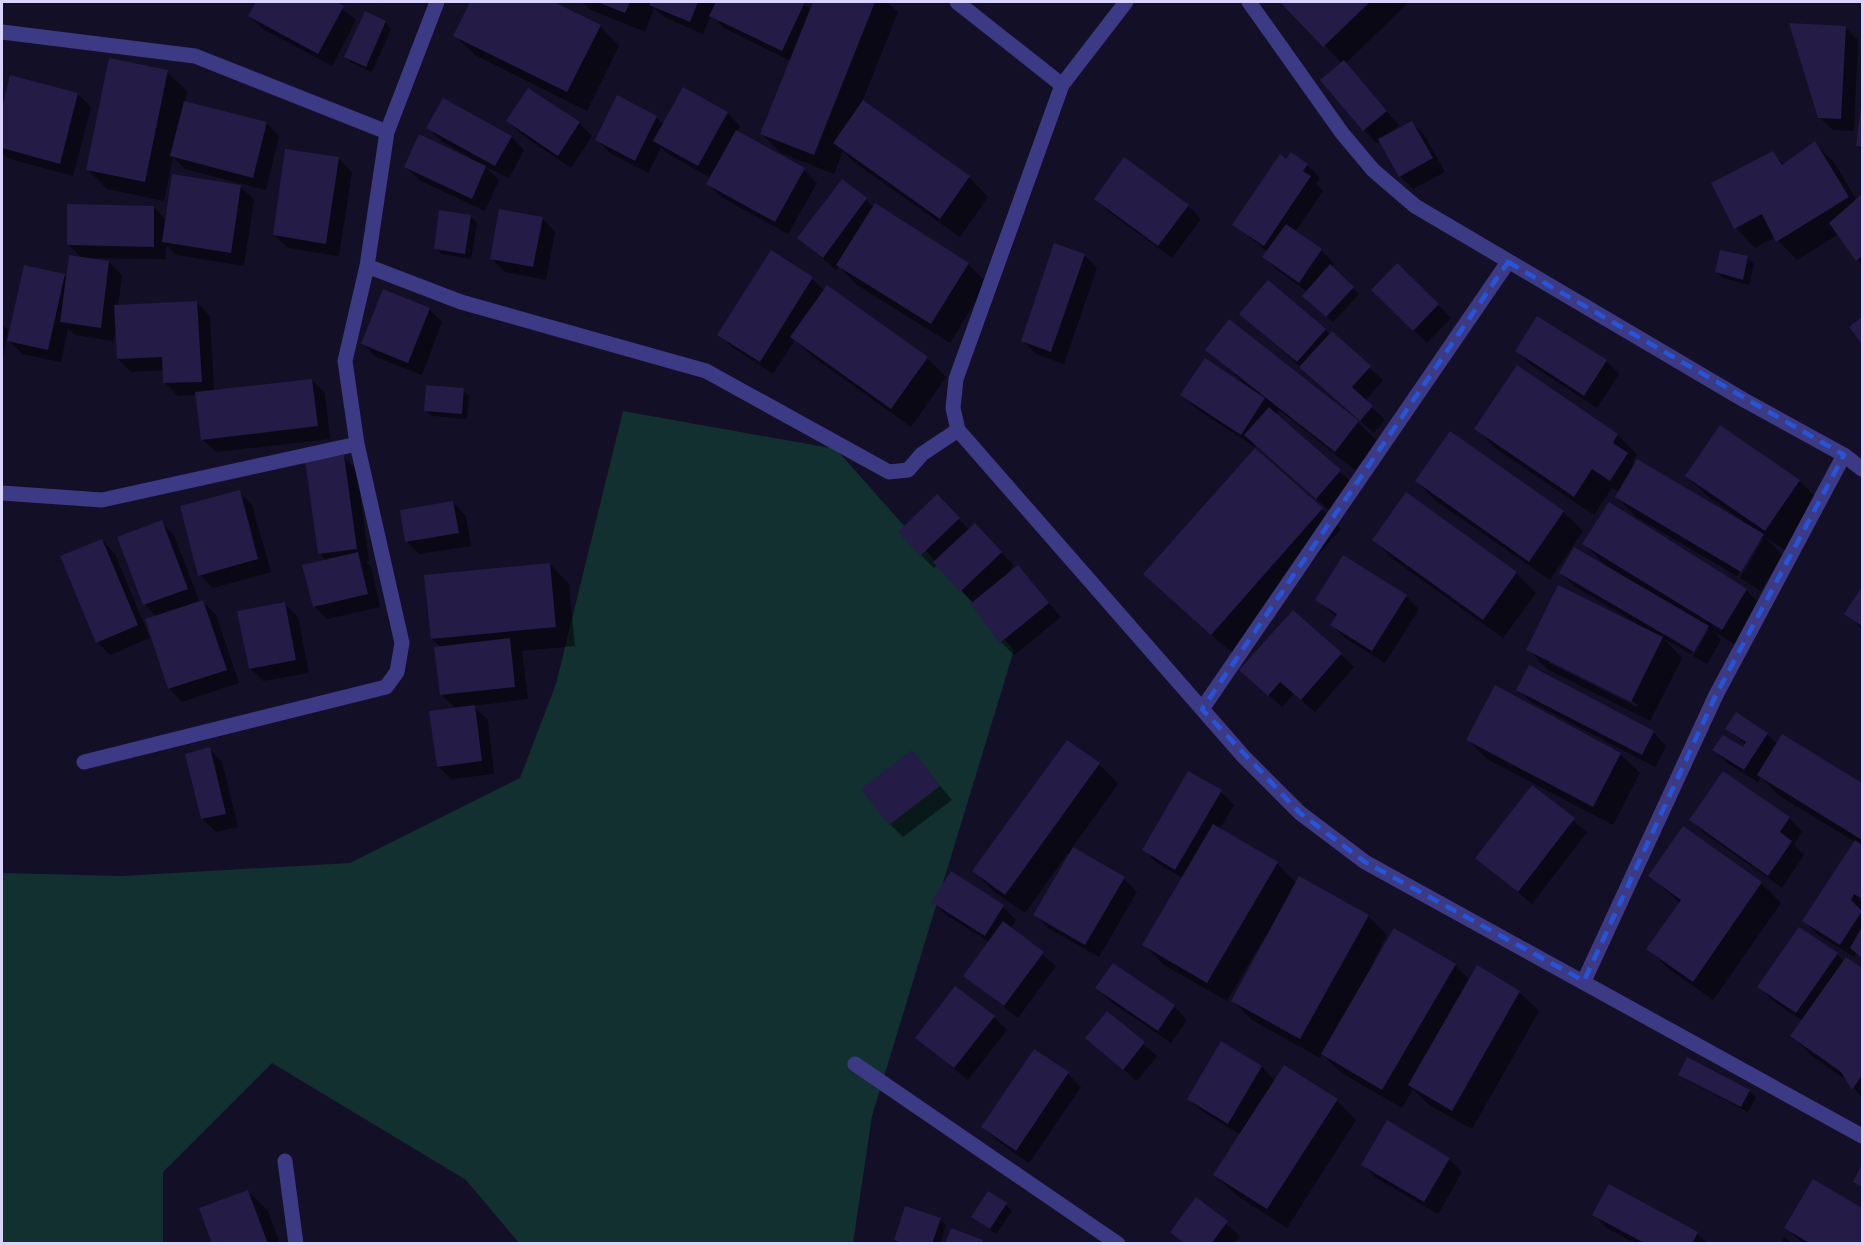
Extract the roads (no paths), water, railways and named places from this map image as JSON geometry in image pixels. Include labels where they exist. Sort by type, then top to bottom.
[{"type":"street","points":[[84,762],[387,687],[397,672],[402,643],[357,444],[345,361],[367,266],[387,132],[437,2]]},
{"type":"street","points":[[957,2],[1062,85]]},
{"type":"street","points":[[1126,2],[1062,85],[956,379],[953,408],[958,430],[1244,757],[1300,813],[1365,862],[1863,1136]]},
{"type":"street","points":[[1249,2],[1342,134],[1373,170],[1415,206],[1844,455],[1863,469]]},
{"type":"street","points":[[2,32],[195,56],[387,132]]},
{"type":"street","points":[[1202,709],[1508,262]]},
{"type":"street","points":[[367,266],[461,302],[705,371],[889,472],[908,470],[922,454],[958,430]]},
{"type":"street","points":[[2,493],[102,500],[357,444]]},
{"type":"street","points":[[1584,981],[1716,695],[1844,455]]},
{"type":"street","points":[[855,1064],[1118,1244]]},
{"type":"street","points":[[285,1161],[296,1244]]}]
